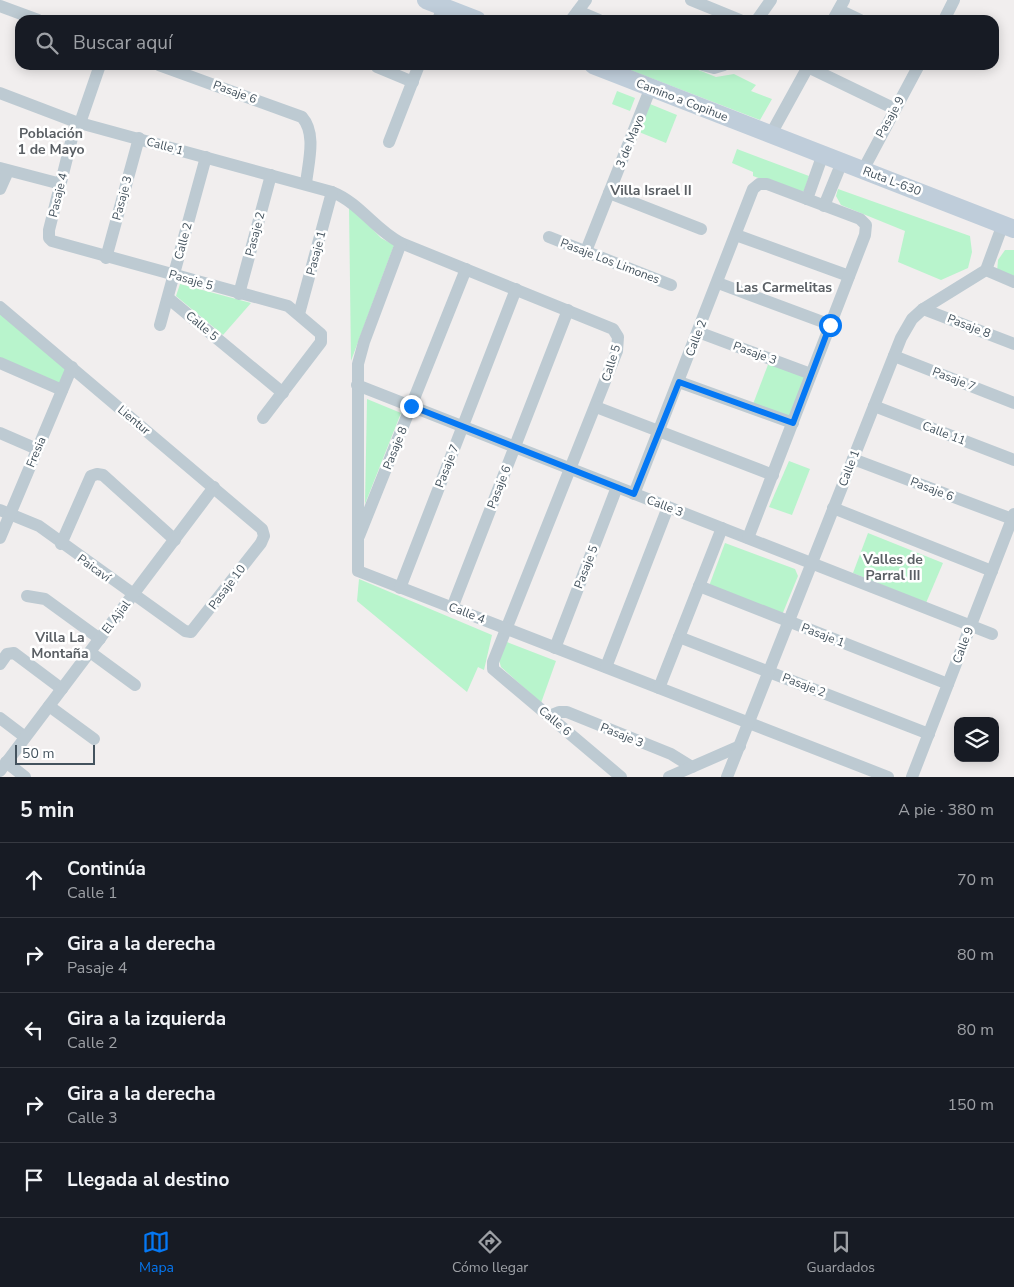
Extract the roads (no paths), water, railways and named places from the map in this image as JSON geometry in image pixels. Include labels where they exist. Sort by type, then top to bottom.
[{"type":"street","points":[[426,0],[440,13]]},
{"type":"street","points":[[574,15],[586,0]]},
{"type":"street","points":[[691,0],[728,15]]},
{"type":"street","points":[[760,15],[770,0]]},
{"type":"street","points":[[946,15],[954,0]]},
{"type":"street","points":[[0,6],[24,15]]},
{"type":"street","name":"Pasaje 4","points":[[49,238],[60,184],[78,122],[98,70]]},
{"type":"street","name":"Pasaje 6","points":[[173,70],[302,117],[309,124],[311,135],[306,184]]},
{"type":"street","points":[[384,70],[413,82]]},
{"type":"street","points":[[388,142],[417,70]]},
{"type":"street","name":"Camino a Copihue","points":[[606,70],[771,134]]},
{"type":"street","points":[[771,134],[807,70]]},
{"type":"street","points":[[817,70],[895,109]]},
{"type":"street","name":"Pasaje 9","points":[[863,170],[916,70]]},
{"type":"street","name":"3 de Mayo","points":[[586,251],[651,88]]},
{"type":"street","name":"Calle 1","points":[[0,93],[78,122],[332,192]]},
{"type":"street","name":"Ruta L-630","points":[[771,134],[1008,226]]},
{"type":"street","name":"Pasaje 3","points":[[106,258],[138,138]]},
{"type":"street","points":[[748,538],[865,235],[866,225],[860,219],[807,199],[823,154]]},
{"type":"street","name":"Calle 2","points":[[160,325],[206,157]]},
{"type":"street","points":[[824,206],[842,162]]},
{"type":"street","points":[[0,189],[4,169],[60,184]]},
{"type":"street","name":"Pasaje 2","points":[[239,294],[271,175]]},
{"type":"street","name":"Calle 2","points":[[634,494],[660,432],[753,189],[759,184],[767,184],[807,199]]},
{"type":"street","name":"Calle 5","points":[[332,192],[354,203],[378,228],[401,243],[609,326],[618,337],[617,351],[596,407],[493,662]]},
{"type":"street","name":"Pasaje 1","points":[[299,314],[332,192]]},
{"type":"street","points":[[609,193],[701,229]]},
{"type":"street","points":[[1008,226],[986,270],[1014,282]]},
{"type":"street","points":[[736,235],[849,276]]},
{"type":"street","name":"Pasaje Los Limones","points":[[549,237],[671,284]]},
{"type":"street","name":"Pasaje 5","points":[[49,238],[55,243],[106,258],[288,306],[321,334],[322,338],[283,393]]},
{"type":"street","name":"Calle 4","points":[[401,243],[360,352],[358,385],[358,572],[888,777]]},
{"type":"street","name":"Pasaje 8","points":[[357,542],[466,269]]},
{"type":"street","name":"Calle 1","points":[[727,777],[894,356],[912,319],[924,309],[986,270]]},
{"type":"street","points":[[718,283],[830,325]]},
{"type":"street","name":"Pasaje 7","points":[[400,588],[516,289]]},
{"type":"street","name":"Calle 5","points":[[168,298],[283,393]]},
{"type":"street","name":"Lientur","points":[[0,307],[214,487],[262,529],[264,536]]},
{"type":"street","name":"Pasaje 8","points":[[924,309],[1014,344]]},
{"type":"street","name":"Pasaje 6","points":[[452,608],[568,310]]},
{"type":"street","name":"Pasaje 3","points":[[698,332],[812,374]]},
{"type":"street","name":"Pasaje 7","points":[[894,356],[1014,402]]},
{"type":"street","points":[[0,363],[62,390]]},
{"type":"street","name":"Fresia","points":[[0,538],[5,512],[37,449],[72,367]]},
{"type":"street","points":[[679,382],[793,423]]},
{"type":"street","name":"Calle 3","points":[[358,385],[992,634]]},
{"type":"street","points":[[263,418],[283,393]]},
{"type":"street","name":"Calle 11","points":[[874,406],[1014,460]]},
{"type":"street","points":[[596,407],[773,475]]},
{"type":"street","points":[[0,433],[37,449]]},
{"type":"street","name":"Pasaje 6","points":[[853,459],[1013,516]]},
{"type":"street","points":[[61,544],[91,476],[96,474],[103,475],[174,540]]},
{"type":"street","name":"El Ajial","points":[[3,767],[214,487]]},
{"type":"street","name":"Pasaje 5","points":[[555,648],[617,487]]},
{"type":"street","points":[[606,667],[668,507]]},
{"type":"street","points":[[833,508],[992,571]]},
{"type":"street","name":"Paicaví","points":[[5,512],[39,526],[132,596],[185,632]]},
{"type":"street","name":"Calle 9","points":[[912,777],[1013,516]]},
{"type":"street","points":[[659,688],[722,528]]},
{"type":"street","name":"Pasaje 10","points":[[185,632],[191,632],[195,629],[261,543],[264,536]]},
{"type":"street","name":"Pasaje 1","points":[[699,586],[948,684]]},
{"type":"street","points":[[27,596],[45,599],[100,639]]},
{"type":"street","name":"Pasaje 2","points":[[679,637],[929,734]]},
{"type":"street","points":[[0,664],[10,652],[18,655],[62,689]]},
{"type":"street","points":[[90,652],[135,685]]},
{"type":"street","name":"Calle 6","points":[[493,662],[494,669],[621,777]]},
{"type":"street","points":[[49,706],[94,739]]},
{"type":"street","name":"Pasaje 3","points":[[550,716],[559,712],[567,712],[671,754],[692,767]]},
{"type":"street","points":[[0,718],[25,737]]},
{"type":"street","points":[[669,777],[740,746]]},
{"type":"street","points":[[3,767],[25,777]]},
{"type":"district","name":"Población 1 de Mayo","points":[[51,142]]},
{"type":"district","name":"Villa Israel II","points":[[651,190]]},
{"type":"district","name":"Las Carmelitas","points":[[784,287]]},
{"type":"district","name":"Valles de Parral III","points":[[893,568]]},
{"type":"district","name":"Villa La Montaña","points":[[60,646]]}]
